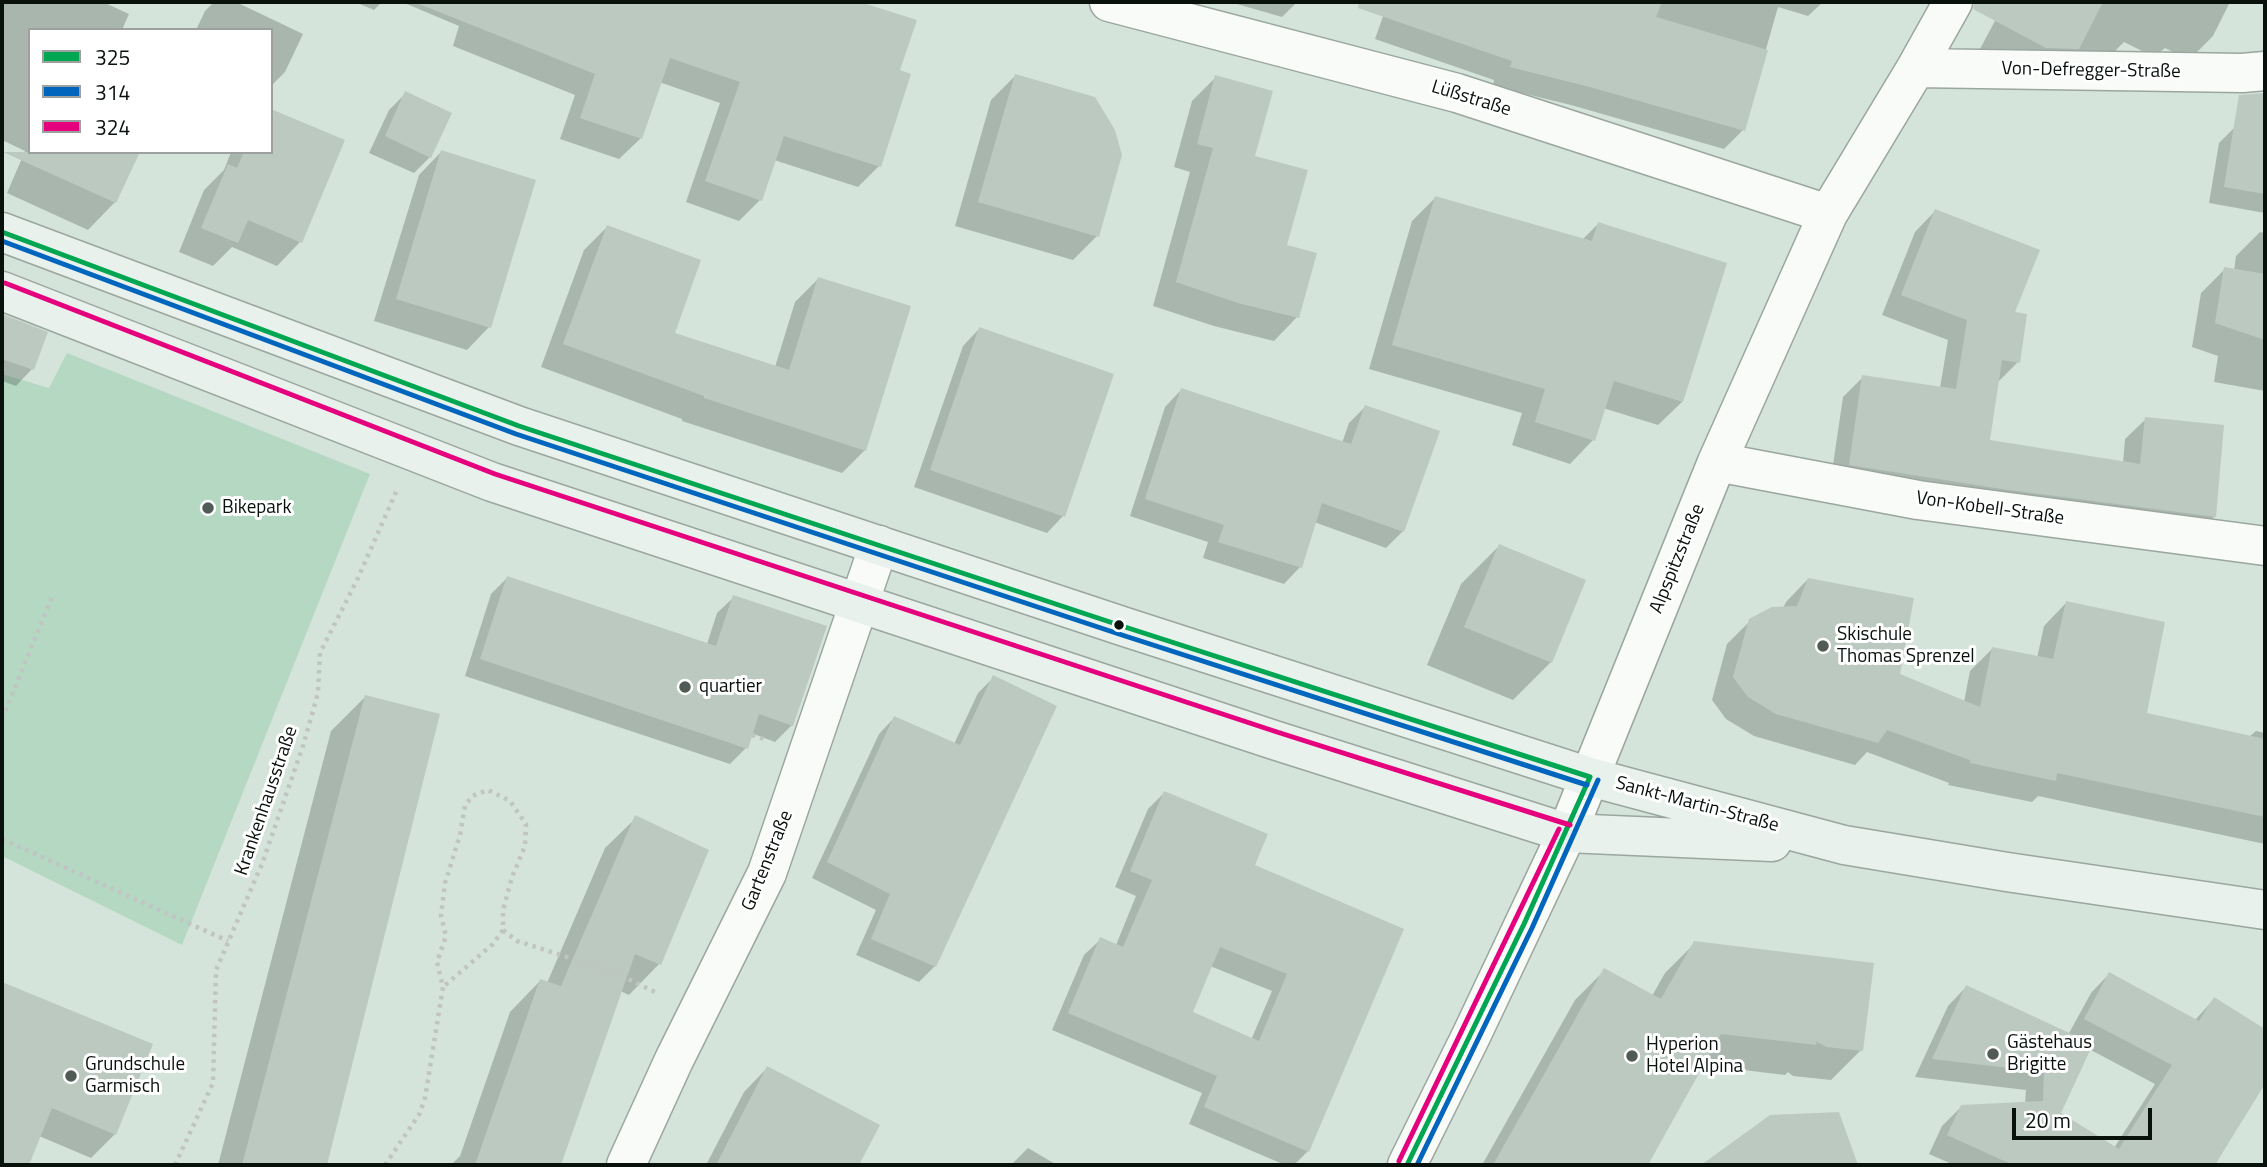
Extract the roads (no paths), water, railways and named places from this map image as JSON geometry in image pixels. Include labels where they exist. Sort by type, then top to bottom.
[{"type":"main road","name":"Sankt-Martin-Straße","points":[[2,232],[519,426],[1590,777],[1844,845],[2265,910]]},
{"type":"main road","name":"Sankt-Martin-Straße","points":[[2,291],[492,482],[1274,740],[1567,833],[1844,845]]},
{"type":"street","name":"Lüßstraße","points":[[1109,2],[1457,93],[1828,214]]},
{"type":"street","name":"Alpspitzstraße","points":[[1407,1165],[1567,833],[1717,462],[1828,214],[1953,2]]},
{"type":"street","name":"Von-Defregger-Straße","points":[[1916,68],[2242,73],[2265,71]]},
{"type":"street","name":"Von-Kobell-Straße","points":[[1717,462],[1918,500],[2265,546]]},
{"type":"street","name":"Gartenstraße","points":[[626,1165],[767,873],[879,545]]},
{"type":"place","name":"Bikepark","points":[[208,508]]},
{"type":"place","name":"Skischule Thomas Sprenzel","points":[[1823,646]]},
{"type":"place","name":"quartier","points":[[685,687]]},
{"type":"place","name":"Gästehaus Brigitte","points":[[1993,1054]]},
{"type":"place","name":"Hyperion Hotel Alpina","points":[[1632,1056]]},
{"type":"place","name":"Grundschule Garmisch","points":[[71,1076]]}]
